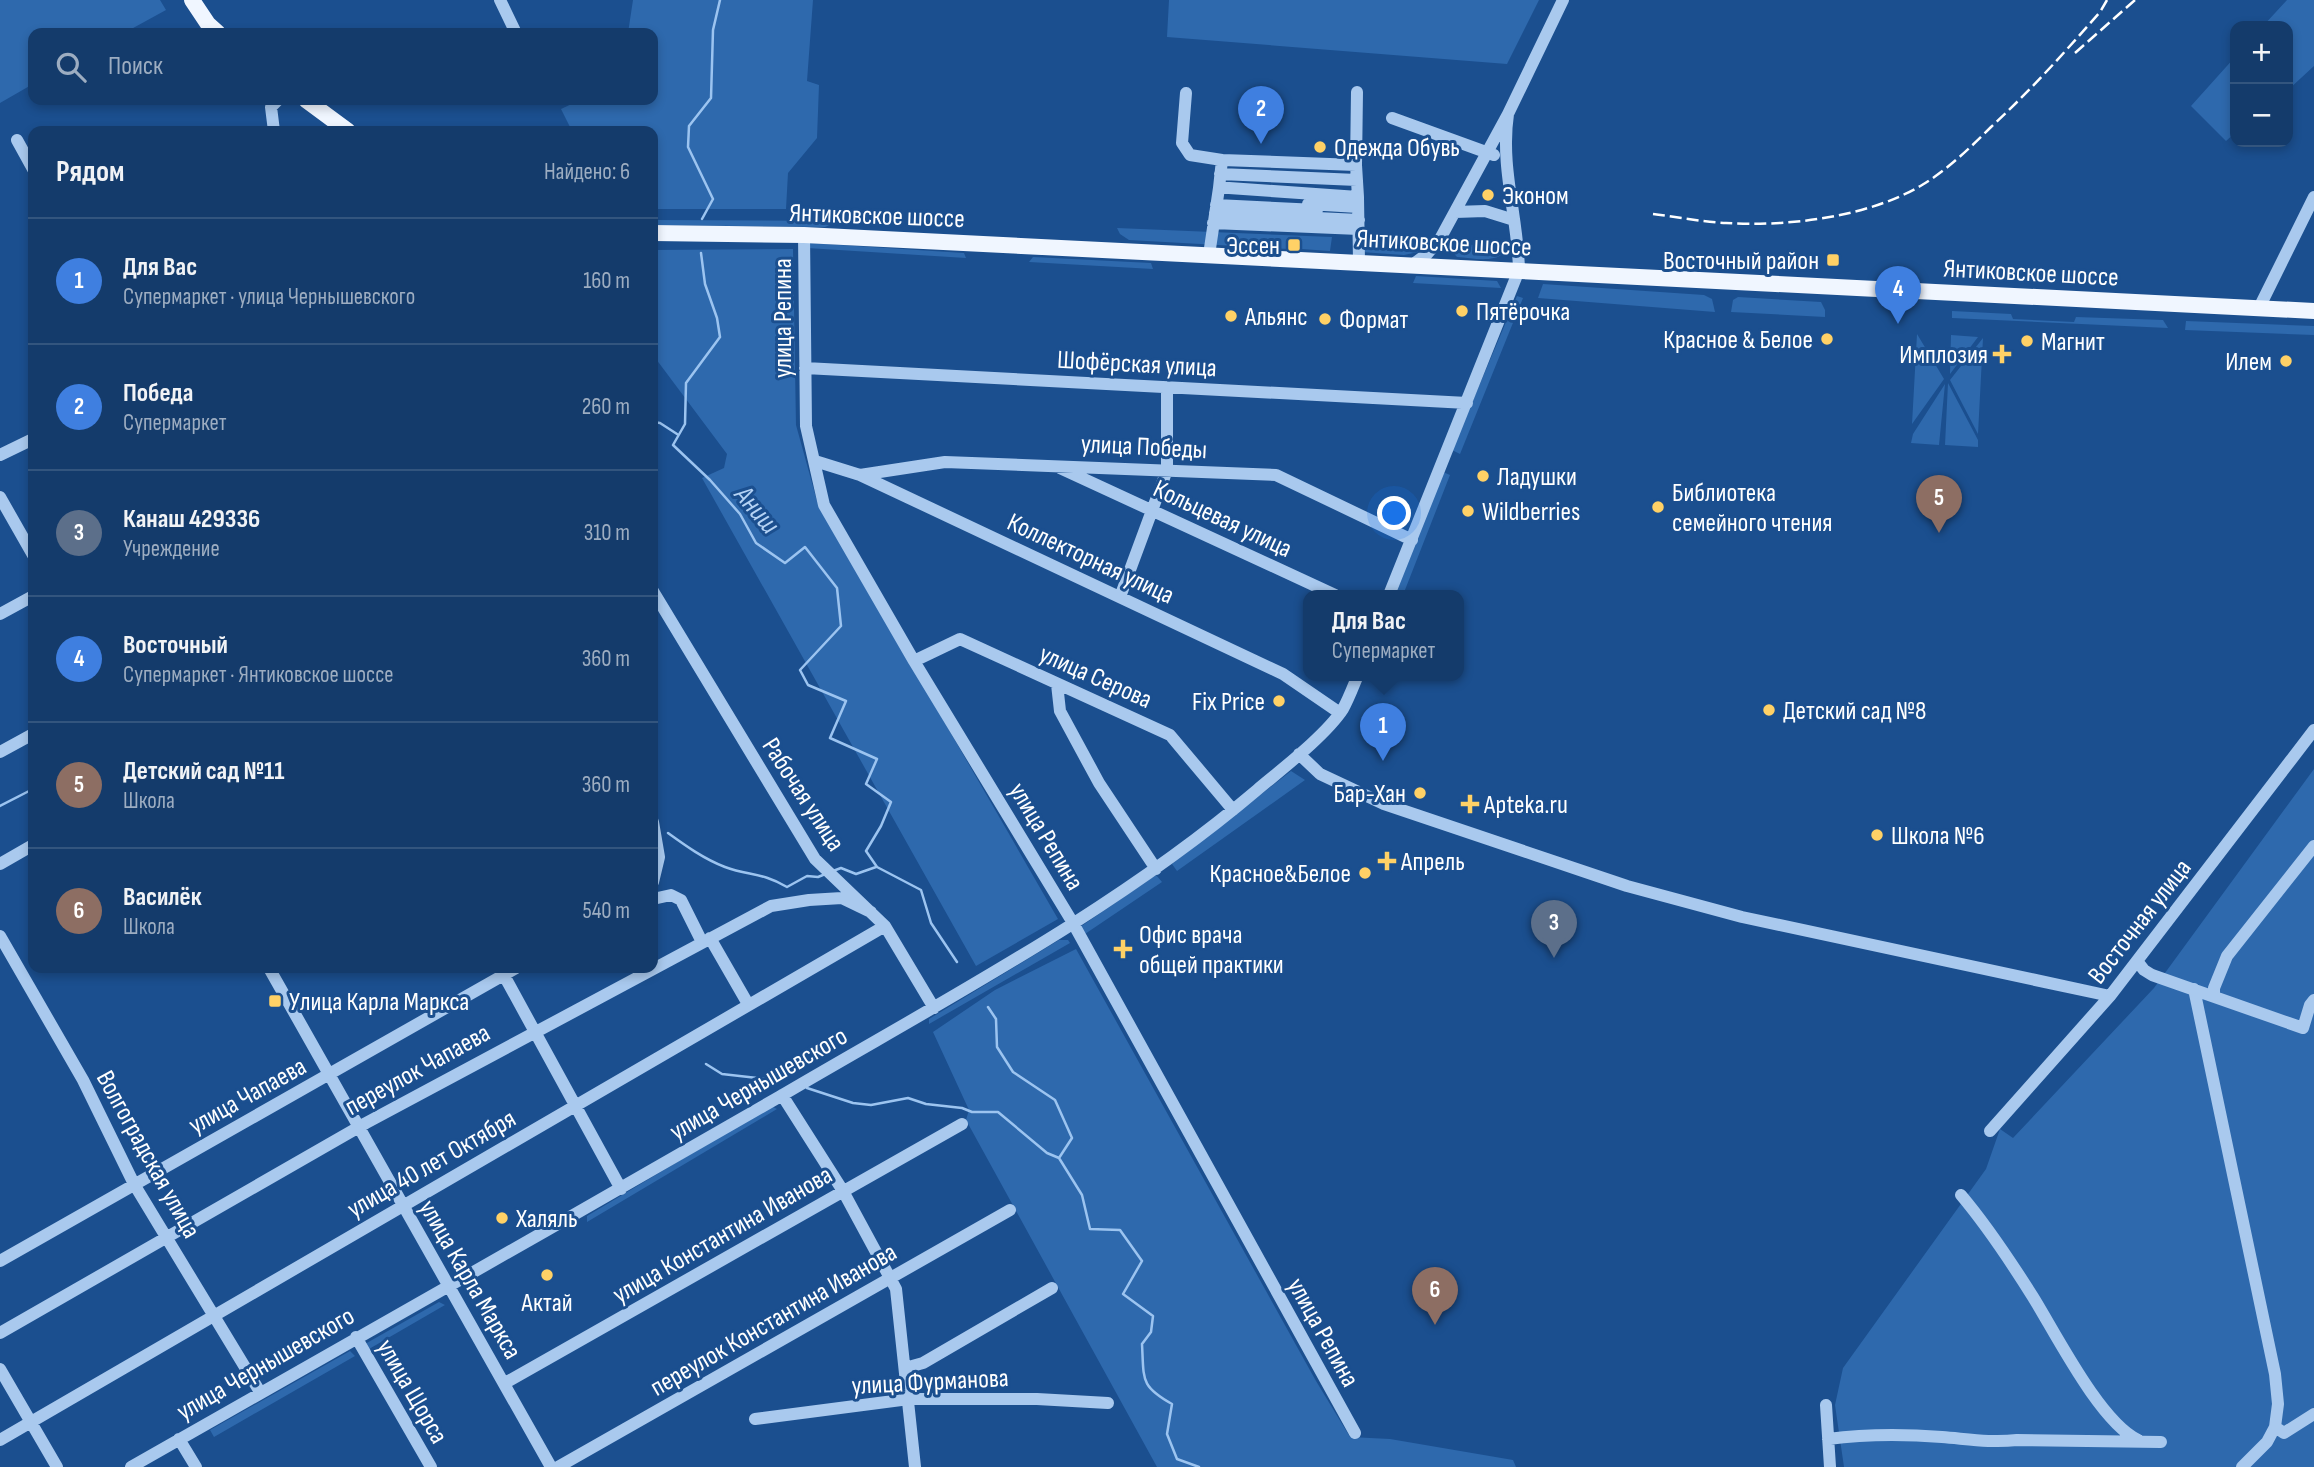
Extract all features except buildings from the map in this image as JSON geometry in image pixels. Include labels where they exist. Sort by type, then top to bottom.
[{"type":"main road","points":[[192,0],[213,28]]},
{"type":"main road","points":[[313,105],[341,126]]},
{"type":"main road","name":"Янтиковское шоссе","points":[[658,233],[804,235],[2314,311]]},
{"type":"street","points":[[500,0],[514,28]]},
{"type":"street","points":[[1412,265],[1427,254],[1440,239],[1508,114],[1563,0]]},
{"type":"street","points":[[1220,174],[1290,163],[1357,92]]},
{"type":"street","points":[[1186,93],[1182,143],[1190,155],[1290,163],[1357,180]]},
{"type":"street","points":[[273,105],[273,126]]},
{"type":"street","points":[[1391,590],[1519,270],[1506,159],[1508,114]]},
{"type":"street","points":[[1392,118],[1506,159]]},
{"type":"street","points":[[17,140],[28,160]]},
{"type":"street","points":[[1289,213],[1290,163]]},
{"type":"street","points":[[1289,213],[1290,163]]},
{"type":"street","points":[[1289,213],[1290,163]]},
{"type":"street","points":[[1289,213],[1290,163]]},
{"type":"street","points":[[1289,213],[1290,163]]},
{"type":"street","points":[[1289,213],[1290,163]]},
{"type":"street","points":[[1289,213],[1290,163]]},
{"type":"street","points":[[1289,213],[1290,163]]},
{"type":"street","points":[[1289,213],[1290,163]]},
{"type":"street","points":[[1289,213],[1290,163]]},
{"type":"street","points":[[1289,213],[1290,163]]},
{"type":"street","points":[[1220,174],[1357,180]]},
{"type":"street","points":[[1220,174],[1289,213],[1359,262]]},
{"type":"street","points":[[1209,255],[1357,180]]},
{"type":"street","points":[[2259,308],[2314,197]]},
{"type":"street","points":[[1455,212],[1481,211],[1514,220]]},
{"type":"street","name":"улица Репина","points":[[804,235],[806,426],[824,505],[914,661],[1073,923],[1355,1433]]},
{"type":"street","points":[[1440,239],[1448,267]]},
{"type":"street","name":"Шофёрская улица","points":[[805,368],[1467,403]]},
{"type":"street","points":[[1120,597],[1167,470],[1167,387]]},
{"type":"street","points":[[0,455],[28,441]]},
{"type":"street","name":"Коллекторная улица","points":[[815,461],[860,475],[1283,674],[1340,713]]},
{"type":"street","name":"улица Победы","points":[[860,475],[945,463],[1276,475],[1412,540]]},
{"type":"street","name":"Кольцевая улица","points":[[1053,465],[1324,590]]},
{"type":"street","points":[[0,497],[28,546]]},
{"type":"street","points":[[0,614],[28,599]]},
{"type":"street","name":"Рабочая улица","points":[[658,600],[815,859],[885,926],[934,1008]]},
{"type":"street","name":"улица Серова","points":[[914,661],[960,639],[1170,735],[1233,810]]},
{"type":"street","name":"улица Чернышевского","points":[[131,1467],[621,1189],[934,1008],[1073,923],[1156,869],[1233,810],[1299,754],[1340,713],[1354,681]]},
{"type":"street","points":[[1057,684],[1060,711],[1098,783],[1156,869]]},
{"type":"street","name":"Восточная улица","points":[[1990,1131],[2110,996],[2314,730]]},
{"type":"street","points":[[0,752],[28,737]]},
{"type":"street","points":[[1299,754],[1320,774],[1384,804],[1627,886],[1742,917],[2110,996]]},
{"type":"street","points":[[2214,996],[2214,988],[2227,956],[2314,846]]},
{"type":"street","points":[[0,864],[28,848]]},
{"type":"street","points":[[658,897],[663,895],[681,900],[748,1004]]},
{"type":"street","name":"переулок Чапаева","points":[[658,965],[771,906],[842,898],[872,912]]},
{"type":"street","name":"улица 40 лет Октября","points":[[0,1440],[885,926]]},
{"type":"street","name":"Волгоградская улица","points":[[0,936],[83,1080],[134,1184],[260,1392]]},
{"type":"street","points":[[2137,961],[2152,975],[2309,1030],[2310,1005],[2314,1000]]},
{"type":"street","name":"улица Карла Маркса","points":[[272,973],[551,1467]]},
{"type":"street","name":"улица Чапаева","points":[[0,1261],[328,1076],[502,973]]},
{"type":"street","points":[[508,973],[534,1031],[621,1189]]},
{"type":"street","name":"переулок Чапаева","points":[[0,1333],[358,1127],[644,973]]},
{"type":"street","points":[[2194,989],[2278,1404],[2275,1427],[2267,1442],[2242,1467]]},
{"type":"street","points":[[782,1095],[843,1191],[896,1289],[915,1467]]},
{"type":"street","name":"улица Константина Иванова","points":[[505,1383],[962,1124]]},
{"type":"street","points":[[1961,1195],[1995,1240],[2071,1362],[2116,1423],[2129,1436],[2141,1441]]},
{"type":"street","name":"переулок Константина Иванова","points":[[558,1467],[1010,1210]]},
{"type":"street","points":[[905,1367],[923,1363],[1052,1287]]},
{"type":"street","name":"улица Щорса","points":[[356,1337],[431,1467]]},
{"type":"street","points":[[0,1369],[57,1467]]},
{"type":"street","name":"улица Фурманова","points":[[755,1419],[909,1399],[1037,1399],[1108,1403]]},
{"type":"street","points":[[1826,1405],[1830,1467]]},
{"type":"street","points":[[2275,1427],[2284,1433],[2314,1414]]},
{"type":"street","points":[[1828,1439],[1859,1435],[1941,1437],[1994,1443],[2017,1440],[2161,1442]]},
{"type":"street","points":[[179,1439],[196,1467]]},
{"type":"shaded area","points":[[0,0],[160,0],[166,10],[133,28],[28,28],[28,87],[0,103]]},
{"type":"shaded area","points":[[633,0],[813,0],[807,81],[819,85],[817,138],[788,173],[786,209],[658,209],[658,126],[570,126],[561,109],[569,105],[658,105],[658,28],[629,28]]},
{"type":"shaded area","points":[[1169,0],[1539,0],[1507,64],[1167,37]]},
{"type":"shaded area","points":[[2287,0],[2314,0],[2314,66],[2293,85],[2293,21],[2268,21]]},
{"type":"shaded area","points":[[2230,63],[2230,137],[2226,141],[2191,106]]},
{"type":"shaded area","points":[[658,220],[832,221],[825,227],[658,225]]},
{"type":"shaded area","points":[[1117,228],[1332,237],[1330,251],[1301,249],[1300,245],[1288,244],[1288,249],[1129,240],[1120,234]]},
{"type":"shaded area","points":[[1361,238],[1429,241],[1423,251],[1404,255],[1361,252]]},
{"type":"shaded area","points":[[809,243],[964,253],[966,258],[807,248]]},
{"type":"shaded area","points":[[1451,244],[1509,247],[1499,256],[1478,259],[1457,257],[1450,249]]},
{"type":"shaded area","points":[[793,249],[796,425],[817,501],[1058,919],[976,966],[702,478],[724,468],[727,454],[658,362],[658,250]]},
{"type":"shaded area","points":[[1033,257],[1151,263],[1153,269],[1029,262]]},
{"type":"shaded area","points":[[1416,276],[1497,281],[1501,288],[1413,283]]},
{"type":"shaded area","points":[[1543,284],[1704,295],[1712,299],[1715,312],[1538,298]]},
{"type":"shaded area","points":[[1517,296],[1523,298],[1460,454],[1452,450]]},
{"type":"shaded area","points":[[1738,297],[1821,302],[1825,317],[1731,312],[1733,300]]},
{"type":"shaded area","points":[[1952,311],[2011,314],[2013,319],[2074,322],[2076,317],[2163,320],[2168,328],[1952,318]]},
{"type":"shaded area","points":[[2186,321],[2314,326],[2314,335],[2185,330]]},
{"type":"shaded area","points":[[1917,334],[1944,379],[1912,424]]},
{"type":"shaded area","points":[[1951,335],[1978,337],[1950,374]]},
{"type":"shaded area","points":[[1983,338],[1978,434],[1950,380]]},
{"type":"shaded area","points":[[1948,383],[1978,440],[1978,447],[1945,445]]},
{"type":"shaded area","points":[[1945,384],[1939,445],[1911,443],[1913,434]]},
{"type":"shaded area","points":[[1443,472],[1450,475],[1405,590],[1396,590]]},
{"type":"shaded area","points":[[2314,769],[2314,1467],[1844,1467],[1835,1405],[1843,1368],[1986,1169],[2000,1129],[2013,1138],[2154,988]]},
{"type":"shaded area","points":[[1291,771],[1305,780],[1177,871],[1172,864]]},
{"type":"shaded area","points":[[1156,875],[1162,882],[1082,936],[1080,927]]},
{"type":"shaded area","points":[[1059,940],[1068,940],[1070,943],[929,1024],[929,1019]]},
{"type":"shaded area","points":[[1076,949],[1316,1381],[1350,1437],[1390,1439],[1513,1460],[1516,1467],[1157,1467],[966,1120],[969,1110],[933,1032],[995,990]]},
{"type":"shaded area","points":[[771,1106],[777,1109],[587,1222],[587,1216]]},
{"type":"shaded area","points":[[439,1302],[445,1305],[369,1349],[365,1344]]},
{"type":"shaded area","points":[[350,1351],[355,1356],[214,1437],[210,1430]]},
{"type":"waterway","name":"Аниш","points":[[702,219],[713,199],[688,147],[689,126],[711,98],[713,30],[720,0]]},
{"type":"waterway","name":"Аниш","points":[[701,253],[705,284],[717,318],[720,337],[686,383],[685,424],[673,445],[710,480],[740,514],[756,543],[785,563],[805,547],[837,588],[841,626],[800,670],[808,685],[846,701],[830,738],[877,759],[866,784],[891,802],[866,851],[877,867],[921,890],[931,923],[957,962]]},
{"type":"waterway","points":[[658,423],[677,434]]},
{"type":"waterway","points":[[0,806],[28,792]]},
{"type":"waterway","points":[[668,833],[717,864],[770,879],[787,887],[807,876],[823,875]]},
{"type":"waterway","points":[[833,871],[841,868],[856,874],[876,867]]},
{"type":"waterway","name":"Аниш","points":[[988,1007],[996,1019],[997,1047],[1013,1072],[1055,1100],[1072,1138],[1059,1158],[1082,1195],[1090,1229],[1120,1230],[1142,1261],[1123,1294],[1153,1316],[1151,1332],[1142,1344],[1144,1374],[1149,1387],[1172,1404],[1167,1434],[1177,1459],[1199,1467]]},
{"type":"waterway","points":[[706,1064],[722,1074],[776,1080]]},
{"type":"waterway","points":[[807,1088],[853,1103],[871,1105],[908,1098],[972,1112],[998,1112],[1047,1153],[1059,1158]]},
{"type":"railway","points":[[1653,214],[1717,222],[1775,223],[1827,218],[1901,196],[1940,173],[1975,143],[2047,71],[2100,12],[2107,0]]},
{"type":"railway","points":[[2075,53],[2135,0]]},
{"type":"place","name":"Победа","points":[[1261,144]]},
{"type":"place","name":"Одежда Обувь","points":[[1320,147]]},
{"type":"place","name":"Эконом","points":[[1488,195]]},
{"type":"place","name":"Эссен","points":[[1294,245]]},
{"type":"place","name":"Восточный район","points":[[1833,260]]},
{"type":"place","name":"Пятёрочка","points":[[1462,311]]},
{"type":"place","name":"Альянс","points":[[1231,316]]},
{"type":"place","name":"Формат","points":[[1325,319]]},
{"type":"place","name":"Восточный","points":[[1898,324]]},
{"type":"place","name":"Красное & Белое","points":[[1827,339]]},
{"type":"place","name":"Магнит","points":[[2027,341]]},
{"type":"place","name":"Имплозия","points":[[2002,354]]},
{"type":"place","name":"Илем","points":[[2286,361]]},
{"type":"place","name":"Ладушки","points":[[1483,476]]},
{"type":"place","name":"Библиотека семейного чтения","points":[[1658,507]]},
{"type":"place","name":"Wildberries","points":[[1468,511]]},
{"type":"place","name":"Детский сад №11","points":[[1939,533]]},
{"type":"place","name":"Fix Price","points":[[1279,701]]},
{"type":"place","name":"Детский сад №8","points":[[1769,710]]},
{"type":"place","name":"Для Вас","points":[[1383,761]]},
{"type":"place","name":"Бар-Хан","points":[[1420,793]]},
{"type":"place","name":"Apteka.ru","points":[[1470,804]]},
{"type":"place","name":"Школа №6","points":[[1877,835]]},
{"type":"place","name":"Апрель","points":[[1387,861]]},
{"type":"place","name":"Красное&Белое","points":[[1365,873]]},
{"type":"place","name":"Офис врача общей практики","points":[[1123,949]]},
{"type":"place","name":"Канаш 429336","points":[[1554,958]]},
{"type":"place","name":"Улица Карла Маркса","points":[[275,1001]]},
{"type":"place","name":"Халяль","points":[[502,1218]]},
{"type":"place","name":"Актай","points":[[547,1275]]},
{"type":"place","name":"Василёк","points":[[1435,1325]]}]
